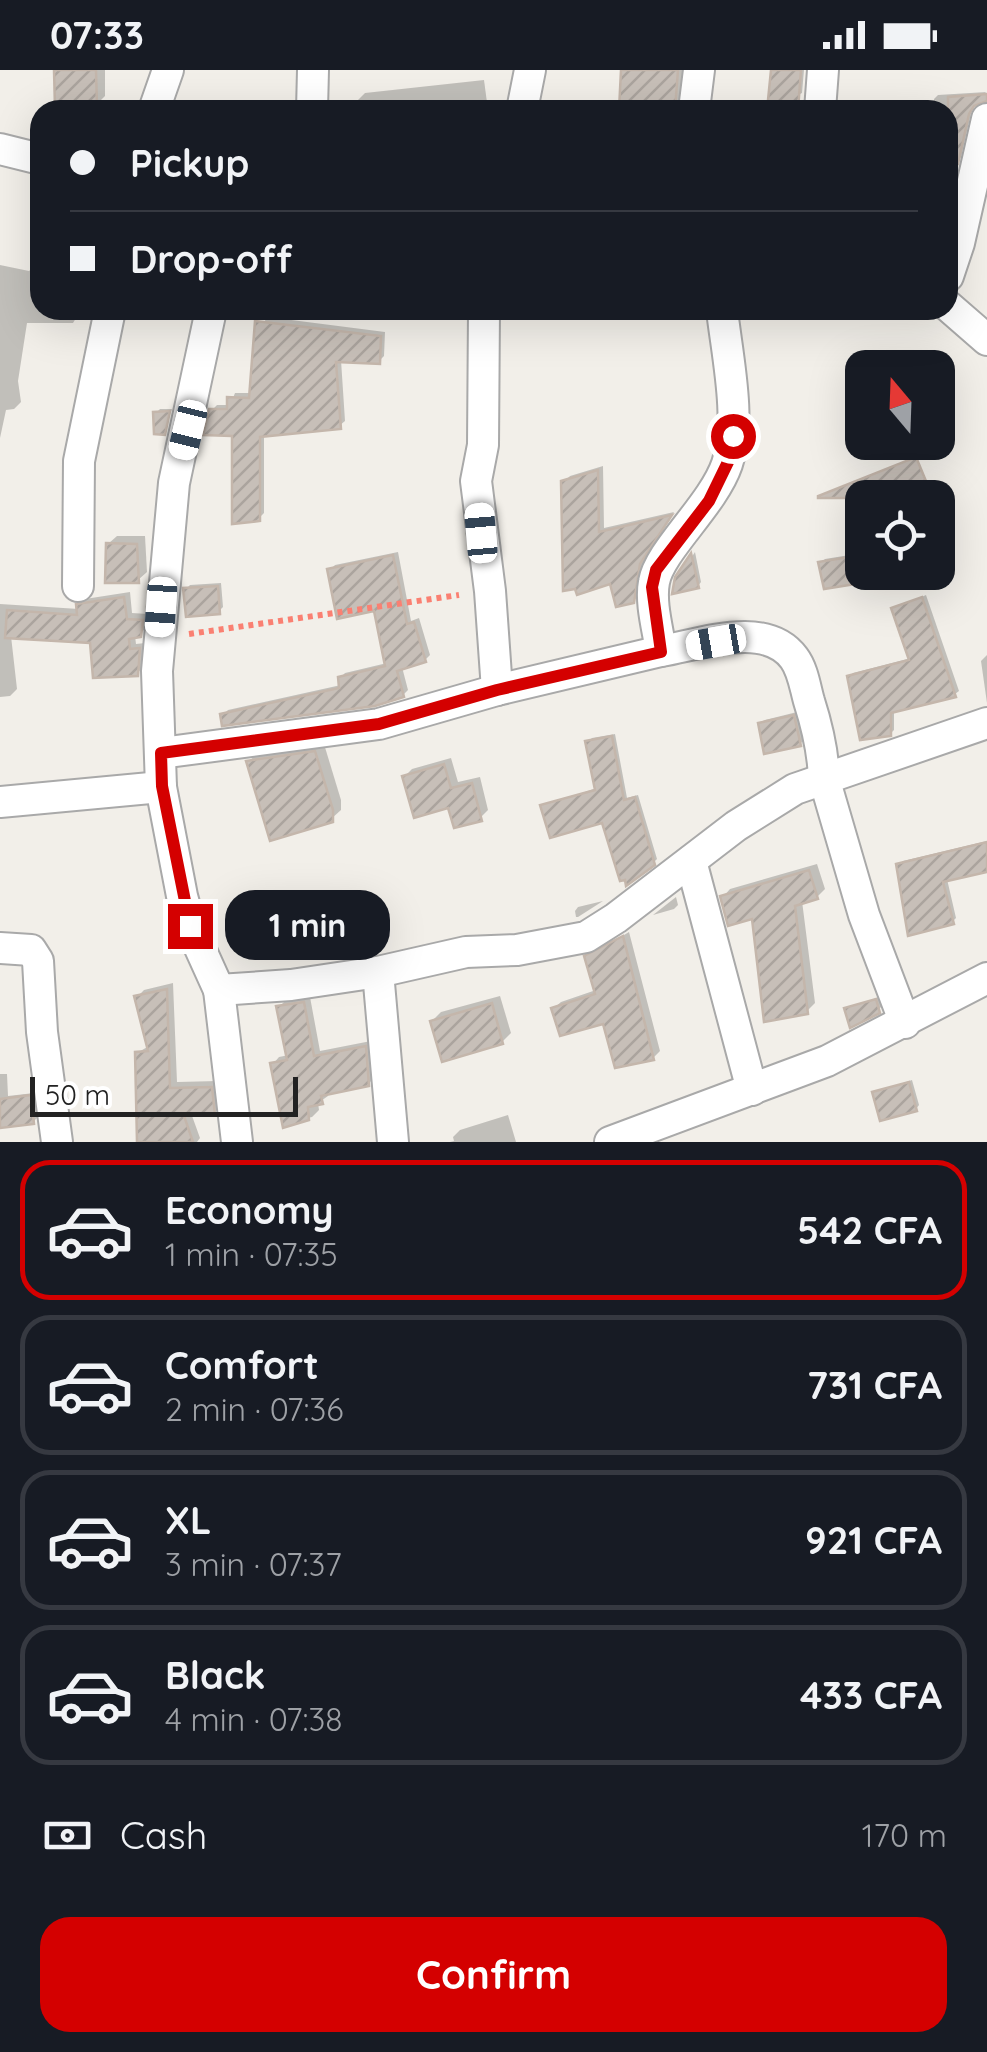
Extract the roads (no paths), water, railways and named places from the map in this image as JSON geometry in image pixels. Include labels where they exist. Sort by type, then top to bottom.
[{"type":"street","points":[[158,100],[168,70]]},
{"type":"street","points":[[312,100],[313,70]]},
{"type":"street","points":[[524,100],[530,70]]},
{"type":"street","points":[[695,100],[699,70]]},
{"type":"street","points":[[820,100],[822,70]]},
{"type":"street","points":[[958,243],[987,119]]},
{"type":"street","points":[[0,148],[30,156]]},
{"type":"street","points":[[958,315],[987,340]]},
{"type":"street","points":[[78,586],[80,461],[108,320]]},
{"type":"street","points":[[209,320],[174,483],[159,639],[162,786],[190,926],[219,990],[236,1142]]},
{"type":"street","points":[[484,320],[483,445],[476,480],[497,690]]},
{"type":"street","points":[[661,652],[652,587],[656,570],[709,501],[728,462],[733,436],[723,320]]},
{"type":"street","points":[[161,753],[379,724],[497,690],[743,636],[774,643],[792,655],[811,708],[824,761],[824,778],[864,916],[904,1024]]},
{"type":"street","points":[[219,990],[291,985],[378,972],[466,952],[517,950],[586,937],[780,798],[824,778],[883,761],[987,722]]},
{"type":"street","points":[[0,802],[162,786]]},
{"type":"street","points":[[692,862],[752,1090]]},
{"type":"street","points":[[0,948],[30,950],[38,961],[42,1032],[57,1142]]},
{"type":"street","points":[[378,972],[393,1142]]},
{"type":"street","points":[[610,1142],[827,1062],[987,978]]}]
